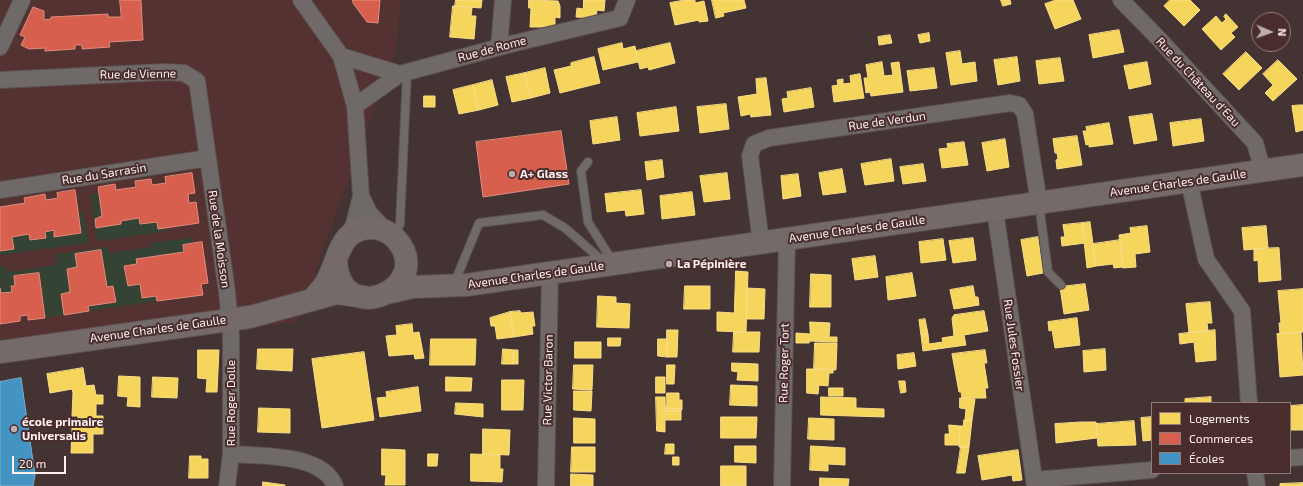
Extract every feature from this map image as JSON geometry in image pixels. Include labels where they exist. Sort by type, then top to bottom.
[{"type":"street","points":[[0,47],[22,0]]},
{"type":"street","points":[[301,0],[341,56],[355,106],[361,196],[354,224],[347,238],[338,250],[336,261],[328,280],[314,299]]},
{"type":"street","points":[[499,47],[503,0]]},
{"type":"street","name":"Rue de Rome","points":[[355,106],[403,73],[499,47],[620,18],[627,0]]},
{"type":"street","name":"Rue du Château d'Eau","points":[[1121,0],[1255,143],[1270,170]]},
{"type":"street","points":[[341,56],[403,73]]},
{"type":"street","name":"Rue de Vienne","points":[[0,80],[164,72],[184,73],[197,80],[208,158]]},
{"type":"street","name":"Rue de Verdun","points":[[761,243],[750,156],[754,144],[769,138],[1010,103],[1019,105],[1025,114],[1039,203]]},
{"type":"street","name":"Rue du Sarrasin","points":[[0,190],[208,158]]},
{"type":"street","name":"Rue de la Moisson","points":[[208,158],[229,320]]},
{"type":"street","name":"Avenue Charles de Gaulle","points":[[391,292],[412,287],[444,287],[611,265],[1303,165]]},
{"type":"street","points":[[1189,181],[1206,259],[1242,310],[1249,402]]},
{"type":"street","points":[[361,196],[375,221],[394,240],[416,272],[444,287]]},
{"type":"street","name":"Rue Jules Fossier","points":[[995,210],[1034,483],[1151,470]]},
{"type":"street","points":[[336,261],[337,272],[341,281],[348,290],[356,296],[378,298],[391,292],[399,283],[405,270],[394,240],[367,228],[358,230],[347,238]]},
{"type":"street","name":"Rue Roger Tort","points":[[782,486],[787,239]]},
{"type":"street","name":"Rue Victor Baron","points":[[546,486],[550,273]]},
{"type":"street","name":"Avenue Charles de Gaulle","points":[[0,352],[250,317],[337,294],[364,297]]},
{"type":"street","name":"Rue Roger Dolle","points":[[227,486],[231,454],[229,320]]},
{"type":"street","points":[[231,454],[304,460],[319,468],[333,481],[335,486]]},
{"type":"street","points":[[1291,458],[1303,457]]},
{"type":"street","points":[[1255,474],[1257,486]]},
{"type":"lane","points":[[394,240],[400,224],[403,73]]},
{"type":"lane","points":[[588,162],[581,171],[588,222],[611,265]]},
{"type":"lane","points":[[1039,203],[1048,272],[1061,285]]},
{"type":"lane","points":[[444,287],[479,222],[543,214],[565,228],[611,265]]},
{"type":"shaded area","points":[[0,0],[400,0],[397,47],[297,322],[0,358]]},
{"type":"green space","points":[[99,193],[102,216],[95,219],[96,228],[121,224],[121,221],[139,218],[140,224],[157,222],[158,229],[165,228],[166,231],[97,241],[90,194]]},
{"type":"green space","points":[[83,212],[89,243],[0,255],[0,251],[14,249],[12,237],[29,234],[30,240],[46,238],[45,232],[54,230],[54,236],[81,233],[78,213]]},
{"type":"green space","points":[[192,238],[193,244],[183,245],[184,252],[136,258],[137,264],[124,266],[128,286],[140,284],[142,298],[156,296],[157,301],[89,311],[88,306],[116,302],[114,286],[107,287],[101,250],[75,254],[77,267],[67,269],[70,292],[61,294],[64,315],[45,318],[39,273],[14,276],[15,286],[12,287],[12,292],[1,293],[0,266],[5,266],[7,272],[57,265],[56,254],[107,247],[109,253],[151,247],[150,243]]},
{"type":"building: Logements","points":[[456,0],[482,0],[481,8],[455,6]]},
{"type":"building: Logements","points":[[529,0],[558,1],[560,6],[560,18],[555,17],[555,27],[530,27],[531,8],[529,8]]},
{"type":"building: Logements","points":[[584,0],[605,0],[604,11],[597,10],[596,18],[576,17],[577,8],[583,9]]},
{"type":"building: Logements","points":[[695,0],[695,3],[704,1],[708,21],[699,22],[699,20],[675,25],[670,3]]},
{"type":"building: Logements","points":[[712,0],[744,0],[746,8],[723,13],[724,16],[716,18]]},
{"type":"building: Logements","points":[[1001,0],[1010,0],[1011,4],[1003,6]]},
{"type":"building: Logements","points":[[1056,0],[1073,0],[1081,19],[1055,29],[1045,4]]},
{"type":"building: Logements","points":[[1170,0],[1190,0],[1200,10],[1184,26],[1164,6]]},
{"type":"building: Logements","points":[[453,6],[472,8],[471,16],[476,16],[474,39],[450,37]]},
{"type":"building: Logements","points":[[1226,14],[1238,27],[1231,33],[1235,37],[1221,50],[1202,29],[1216,16],[1222,23],[1226,19],[1224,17]]},
{"type":"building: Logements","points":[[1119,30],[1124,52],[1093,58],[1089,35]]},
{"type":"building: Logements","points":[[929,33],[930,41],[920,43],[918,35]]},
{"type":"building: Logements","points":[[890,35],[892,43],[879,45],[878,37]]},
{"type":"building: Logements","points":[[622,43],[623,49],[635,46],[638,62],[603,70],[598,49]]},
{"type":"building: Logements","points":[[670,43],[675,63],[649,70],[648,67],[640,69],[636,51]]},
{"type":"building: Logements","points":[[960,51],[962,64],[975,62],[977,81],[951,85],[946,53]]},
{"type":"building: Logements","points":[[1246,52],[1262,68],[1239,90],[1223,74]]},
{"type":"building: Logements","points":[[594,57],[600,83],[560,93],[554,70],[571,66],[571,63]]},
{"type":"building: Logements","points":[[1017,57],[1020,81],[998,85],[994,60]]},
{"type":"building: Logements","points":[[1060,58],[1064,81],[1039,84],[1036,61]]},
{"type":"building: Logements","points":[[1278,60],[1297,79],[1273,101],[1265,93],[1273,85],[1263,74]]},
{"type":"building: Logements","points":[[882,62],[884,76],[893,75],[891,63],[899,62],[903,92],[871,96],[870,92],[866,93],[864,78],[868,78],[866,65]]},
{"type":"building: Logements","points":[[1147,62],[1151,84],[1129,89],[1124,66]]},
{"type":"building: Logements","points":[[545,68],[550,93],[531,98],[525,73]]},
{"type":"building: Logements","points":[[934,68],[937,88],[910,91],[907,71]]},
{"type":"building: Logements","points":[[525,73],[531,98],[512,102],[506,77]]},
{"type":"building: Logements","points":[[860,74],[864,98],[834,102],[832,86],[838,85],[837,80],[843,79],[843,84],[851,83],[850,76]]},
{"type":"building: Logements","points":[[766,78],[771,115],[751,117],[750,114],[741,116],[738,97],[757,94],[756,79]]},
{"type":"building: Logements","points":[[492,80],[498,105],[479,110],[473,85]]},
{"type":"building: Logements","points":[[473,85],[479,110],[459,114],[453,90]]},
{"type":"building: Logements","points":[[811,88],[814,107],[784,112],[782,99],[788,98],[787,92]]},
{"type":"building: Logements","points":[[424,96],[435,96],[435,107],[424,107]]},
{"type":"building: Logements","points":[[726,104],[729,129],[700,133],[697,107]]},
{"type":"building: Logements","points":[[1303,105],[1303,130],[1296,132],[1292,106]]},
{"type":"building: Logements","points":[[676,107],[679,131],[640,136],[637,113]]},
{"type":"building: Logements","points":[[1152,114],[1157,140],[1134,144],[1129,117]]},
{"type":"building: Logements","points":[[617,117],[620,140],[593,144],[590,121]]},
{"type":"building: Logements","points":[[1201,119],[1204,141],[1173,146],[1170,123]]},
{"type":"building: Logements","points":[[1109,123],[1113,144],[1089,147],[1089,144],[1086,145],[1083,131],[1087,131],[1086,127]]},
{"type":"building: Logements","points":[[1077,136],[1082,165],[1057,169],[1056,160],[1058,159],[1057,153],[1055,153],[1053,139]]},
{"type":"building: Logements","points":[[1005,139],[1009,167],[987,171],[982,143]]},
{"type":"building: Logements","points":[[964,142],[968,165],[942,168],[939,149],[948,148],[947,144]]},
{"type":"building: Logements","points":[[891,159],[894,181],[865,185],[861,164]]},
{"type":"building: Logements","points":[[662,160],[664,177],[647,180],[645,162]]},
{"type":"building: Logements","points":[[923,164],[926,181],[903,184],[900,167]]},
{"type":"building: Logements","points":[[842,169],[846,192],[823,195],[819,173]]},
{"type":"building: Logements","points":[[727,173],[730,199],[704,202],[700,176]]},
{"type":"building: Logements","points":[[798,174],[801,196],[783,199],[781,176]]},
{"type":"building: Logements","points":[[641,190],[644,214],[626,216],[625,210],[607,212],[605,194]]},
{"type":"building: Logements","points":[[692,192],[695,215],[662,219],[660,196]]},
{"type":"building: Logements","points":[[1090,222],[1096,266],[1087,268],[1082,223]]},
{"type":"building: Logements","points":[[1082,223],[1085,243],[1062,246],[1061,237],[1065,237],[1063,225]]},
{"type":"building: Logements","points":[[1147,226],[1150,252],[1135,254],[1136,267],[1123,268],[1119,235],[1131,233],[1130,228]]},
{"type":"building: Logements","points":[[1266,226],[1268,248],[1244,250],[1242,228]]},
{"type":"building: Logements","points":[[1038,237],[1043,273],[1027,276],[1021,240]]},
{"type":"building: Logements","points":[[973,238],[976,260],[953,263],[949,241]]},
{"type":"building: Logements","points":[[943,239],[946,260],[921,263],[919,242]]},
{"type":"building: Logements","points":[[1120,240],[1123,267],[1114,268],[1113,264],[1096,266],[1093,244]]},
{"type":"building: Logements","points":[[1279,248],[1281,280],[1259,282],[1258,260],[1254,261],[1254,249]]},
{"type":"building: Logements","points":[[875,256],[878,277],[855,280],[852,259]]},
{"type":"building: Logements","points":[[736,271],[748,272],[746,332],[717,331],[717,312],[734,313]]},
{"type":"building: Logements","points":[[912,273],[916,296],[888,300],[886,277]]},
{"type":"building: Logements","points":[[811,274],[831,275],[831,307],[810,307]]},
{"type":"building: Logements","points":[[1085,284],[1089,310],[1064,314],[1060,287]]},
{"type":"building: Logements","points":[[685,286],[710,286],[710,309],[684,309]]},
{"type":"building: Logements","points":[[973,286],[975,297],[978,297],[979,305],[954,309],[950,290]]},
{"type":"building: Logements","points":[[747,288],[765,289],[764,319],[747,319]]},
{"type":"building: Logements","points":[[1303,289],[1303,332],[1280,334],[1279,323],[1281,323],[1278,291]]},
{"type":"building: Logements","points":[[598,296],[616,297],[616,303],[630,304],[629,328],[597,327]]},
{"type":"building: Logements","points":[[1210,302],[1212,323],[1207,323],[1208,331],[1189,333],[1186,304]]},
{"type":"building: Logements","points":[[520,311],[521,313],[533,312],[535,326],[532,326],[533,334],[514,337],[510,312]]},
{"type":"building: Logements","points":[[984,311],[988,331],[964,335],[966,345],[923,351],[921,335],[928,334],[929,344],[943,342],[942,338],[954,336],[952,318],[954,315]]},
{"type":"building: Logements","points":[[510,312],[514,337],[497,339],[495,326],[491,326],[490,318]]},
{"type":"building: Logements","points":[[1077,318],[1080,345],[1055,348],[1052,330],[1049,331],[1048,322]]},
{"type":"building: Logements","points":[[925,319],[928,334],[921,335],[919,320]]},
{"type":"building: Logements","points":[[810,322],[830,323],[829,337],[837,337],[837,342],[810,341],[809,343],[796,343],[796,333],[810,334]]},
{"type":"building: Logements","points":[[412,324],[413,333],[419,332],[424,358],[415,359],[414,354],[389,356],[386,336],[397,335],[396,326]]},
{"type":"building: Logements","points":[[667,330],[678,330],[677,357],[667,357]]},
{"type":"building: Logements","points":[[1215,330],[1216,360],[1196,362],[1194,342],[1180,344],[1179,334]]},
{"type":"building: Logements","points":[[734,332],[760,332],[759,352],[733,352]]},
{"type":"building: Logements","points":[[1301,332],[1303,375],[1280,377],[1277,334]]},
{"type":"building: Logements","points":[[608,338],[621,338],[620,346],[608,346]]},
{"type":"building: Logements","points":[[431,339],[476,339],[475,365],[430,365]]},
{"type":"building: Logements","points":[[658,339],[667,339],[667,357],[658,356]]},
{"type":"building: Logements","points":[[575,342],[601,342],[601,358],[575,358]]},
{"type":"building: Logements","points":[[815,343],[837,343],[836,370],[814,369]]},
{"type":"building: Logements","points":[[258,349],[293,349],[292,371],[257,369]]},
{"type":"building: Logements","points":[[503,349],[514,350],[513,364],[502,364]]},
{"type":"building: Logements","points":[[1105,349],[1106,370],[1084,372],[1083,351]]},
{"type":"building: Logements","points":[[198,350],[219,350],[217,392],[206,392],[207,379],[198,378]]},
{"type":"building: Logements","points":[[514,350],[518,350],[518,364],[513,364]]},
{"type":"building: Logements","points":[[985,350],[987,363],[984,363],[988,388],[985,388],[986,398],[962,398],[961,392],[959,392],[952,354]]},
{"type":"building: Logements","points":[[364,352],[374,420],[322,428],[312,359]]},
{"type":"building: Logements","points":[[914,353],[916,366],[898,369],[897,355]]},
{"type":"building: Logements","points":[[732,363],[758,364],[758,381],[737,380],[738,372],[732,371]]},
{"type":"building: Logements","points":[[574,365],[593,365],[592,390],[573,389]]},
{"type":"building: Logements","points":[[667,365],[675,365],[674,384],[667,384]]},
{"type":"building: Logements","points":[[83,368],[86,386],[94,385],[96,395],[103,395],[103,404],[96,404],[96,416],[103,416],[103,434],[93,434],[93,453],[71,453],[72,428],[78,428],[78,416],[72,416],[72,389],[50,393],[47,374]]},
{"type":"building: Logements","points":[[807,369],[833,369],[833,373],[829,373],[828,386],[819,385],[818,394],[807,393]]},
{"type":"building: Logements","points":[[119,376],[140,377],[140,407],[127,406],[128,397],[118,396]]},
{"type":"building: Logements","points":[[153,377],[178,378],[177,398],[152,397]]},
{"type":"building: Logements","points":[[446,377],[472,378],[471,391],[446,391]]},
{"type":"building: Logements","points":[[656,377],[665,377],[665,393],[656,393]]},
{"type":"building: Logements","points":[[502,380],[524,380],[523,410],[502,410]]},
{"type":"building: Logements","points":[[899,381],[905,381],[906,392],[901,393]]},
{"type":"building: Logements","points":[[731,385],[757,386],[757,406],[730,405]]},
{"type":"building: Logements","points":[[418,387],[421,411],[380,417],[377,398],[387,397],[386,392]]},
{"type":"building: Logements","points":[[829,388],[843,388],[843,396],[829,396]]},
{"type":"building: Logements","points":[[574,391],[592,391],[591,411],[574,410]]},
{"type":"building: Logements","points":[[667,393],[679,393],[679,400],[682,400],[682,409],[666,408]]},
{"type":"building: Logements","points":[[656,397],[665,397],[665,432],[657,431]]},
{"type":"building: Logements","points":[[821,397],[856,398],[856,408],[884,409],[884,417],[821,415]]},
{"type":"building: Logements","points":[[1211,397],[1211,402],[1185,402],[1185,399]]},
{"type":"building: Logements","points":[[960,398],[975,399],[972,420],[965,420],[966,409],[960,408]]},
{"type":"building: Logements","points":[[456,403],[483,404],[483,417],[455,414]]},
{"type":"building: Logements","points":[[1303,405],[1303,430],[1291,430],[1291,406]]},
{"type":"building: Logements","points":[[259,408],[290,409],[290,433],[258,432]]},
{"type":"building: Logements","points":[[666,408],[682,409],[681,411],[666,411]]},
{"type":"building: Logements","points":[[666,411],[681,411],[681,420],[666,420]]},
{"type":"building: Logements","points":[[721,417],[757,417],[756,438],[721,438]]},
{"type":"building: Logements","points":[[1151,417],[1151,440],[1143,441],[1141,418]]},
{"type":"building: Logements","points":[[574,418],[595,419],[595,443],[574,443]]},
{"type":"building: Logements","points":[[809,418],[834,419],[834,440],[808,439]]},
{"type":"building: Logements","points":[[964,420],[972,420],[969,447],[959,447],[960,426],[963,426]]},
{"type":"building: Logements","points":[[1134,421],[1136,445],[1098,446],[1096,424]]},
{"type":"building: Logements","points":[[1096,422],[1097,438],[1056,443],[1055,424]]},
{"type":"building: Logements","points":[[949,425],[960,426],[959,445],[945,445],[945,434],[949,434]]},
{"type":"building: Logements","points":[[483,429],[510,430],[509,455],[483,454]]},
{"type":"building: Logements","points":[[666,444],[674,444],[674,454],[665,454]]},
{"type":"building: Logements","points":[[735,446],[756,446],[756,463],[735,462]]},
{"type":"building: Logements","points":[[811,446],[845,448],[845,465],[828,464],[828,471],[810,470]]},
{"type":"building: Logements","points":[[572,447],[595,447],[595,472],[571,472]]},
{"type":"building: Logements","points":[[961,447],[969,447],[965,473],[957,473]]},
{"type":"building: Logements","points":[[382,449],[405,450],[405,485],[385,485],[386,475],[382,475]]},
{"type":"building: Logements","points":[[1018,450],[1022,480],[1013,481],[1012,475],[982,480],[978,456]]},
{"type":"building: Logements","points":[[428,454],[438,454],[437,466],[428,466]]},
{"type":"building: Logements","points":[[471,454],[500,455],[500,469],[503,469],[502,482],[471,481]]},
{"type":"building: Logements","points":[[190,456],[201,456],[201,459],[208,459],[208,478],[189,478]]},
{"type":"building: Logements","points":[[673,457],[679,457],[679,465],[673,465]]},
{"type":"building: Logements","points":[[721,466],[746,466],[746,486],[721,486]]},
{"type":"building: Logements","points":[[571,474],[593,475],[593,486],[571,486]]},
{"type":"building: Logements","points":[[820,478],[849,479],[848,486],[820,486]]},
{"type":"building: Logements","points":[[263,482],[285,485],[285,486],[263,486]]},
{"type":"building: Logements","points":[[1303,483],[1303,486],[1280,486],[1280,484]]},
{"type":"building: Commerces","points":[[120,0],[141,0],[143,40],[109,42],[110,47],[82,49],[82,45],[75,45],[75,49],[45,51],[45,48],[29,49],[21,45],[25,37],[20,35],[33,7],[44,11],[44,20],[51,19],[51,17],[108,14],[108,17],[121,17]]},
{"type":"building: Commerces","points":[[353,0],[380,0],[378,23],[367,22],[353,3]]},
{"type":"building: Commerces","points":[[561,131],[569,184],[483,197],[476,142]]},
{"type":"building: Commerces","points":[[192,173],[195,193],[188,194],[189,203],[196,202],[199,223],[158,229],[157,222],[140,224],[139,218],[121,221],[121,224],[96,228],[95,219],[102,216],[98,187],[115,184],[116,190],[136,187],[135,181],[151,179],[152,185],[166,183],[165,177]]},
{"type":"building: Commerces","points":[[75,190],[81,233],[54,237],[54,230],[45,232],[46,238],[30,240],[29,234],[12,237],[14,249],[0,251],[0,207],[25,203],[24,198],[45,194],[46,200],[58,198],[57,193]]},
{"type":"building: Commerces","points":[[202,242],[208,283],[201,284],[203,295],[157,301],[156,296],[142,298],[140,284],[128,286],[124,266],[137,264],[136,259],[184,252],[183,245]]},
{"type":"building: Commerces","points":[[101,250],[107,287],[113,286],[116,302],[88,306],[89,311],[64,315],[61,294],[70,292],[67,269],[77,267],[75,254]]},
{"type":"building: Commerces","points":[[39,273],[45,318],[28,320],[28,315],[20,316],[20,321],[0,324],[0,288],[1,293],[12,292],[11,286],[15,286],[14,276]]},
{"type":"building: Écoles","name":"école primaire Universalis","points":[[21,378],[35,475],[33,486],[0,486],[0,382]]},
{"type":"place","name":"A+ Glass","points":[[512,174]]},
{"type":"place","name":"La Pépinière","points":[[669,264]]},
{"type":"place","name":"école primaire Universalis","points":[[14,429]]}]
